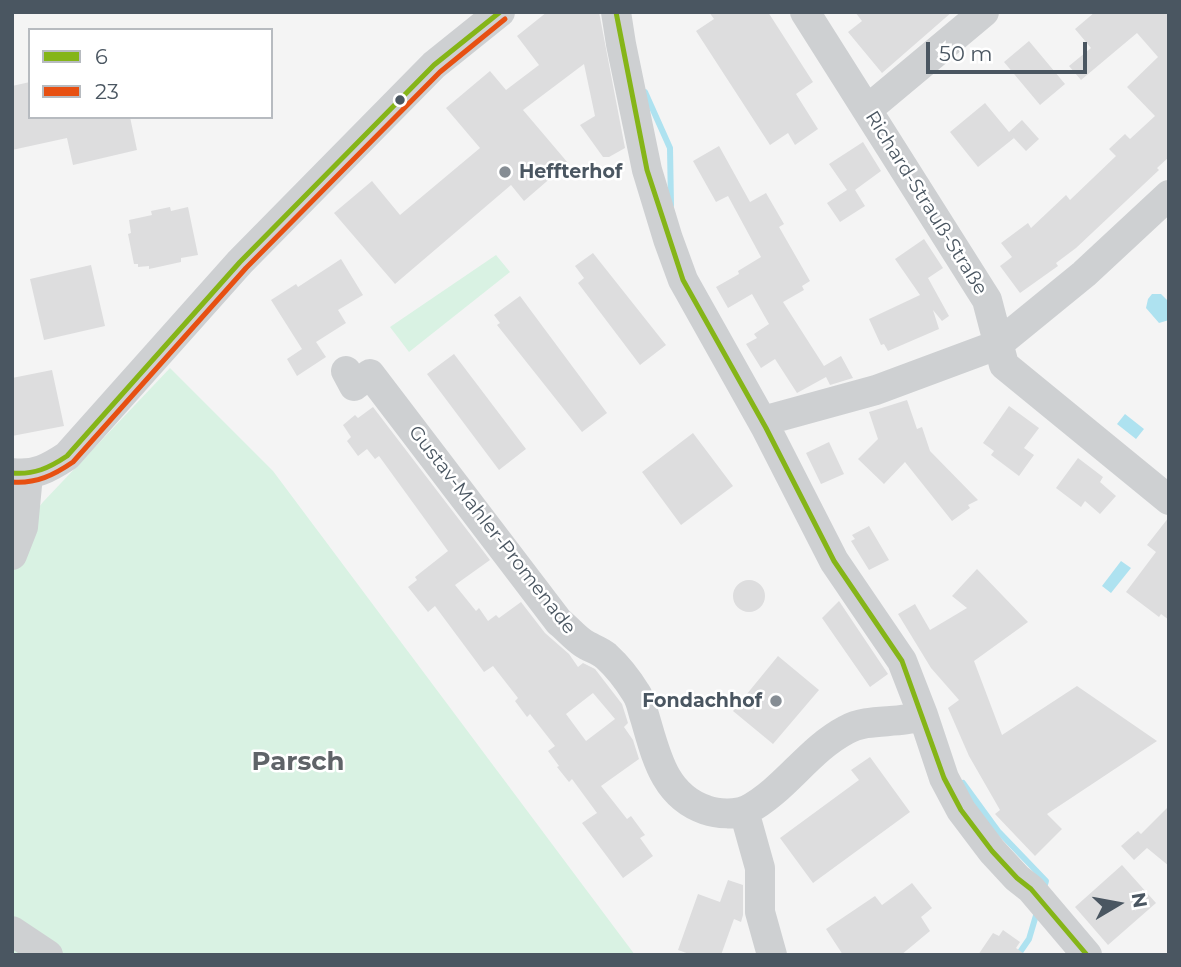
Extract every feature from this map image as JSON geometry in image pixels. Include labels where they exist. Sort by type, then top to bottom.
[{"type":"street","points":[[12,555],[23,527],[20,474],[48,469],[67,456],[240,262],[433,65],[499,12]]},
{"type":"street","points":[[616,12],[647,170],[683,280],[698,309],[774,419],[834,561],[902,661],[944,778],[961,810],[992,851],[1038,898],[1087,955]]},
{"type":"street","name":"Richard-Strauß-Straße","points":[[805,12],[987,300],[1004,365],[1169,500]]},
{"type":"street","points":[[868,109],[984,12]]},
{"type":"street","points":[[774,419],[876,390],[997,345],[1084,274],[1169,195]]},
{"type":"street","name":"Gustav-Mahler-Promenade","points":[[346,371],[354,386],[370,374],[559,622],[582,643],[604,653],[616,667],[638,695],[663,774],[679,794],[694,806],[715,813],[744,811]]},
{"type":"street","points":[[772,955],[761,912],[760,869],[744,811],[773,792],[798,768],[846,730],[870,723],[911,720],[923,715]]},
{"type":"street","points":[[12,931],[48,955]]},
{"type":"green space","points":[[496,255],[510,272],[409,352],[390,327]]},
{"type":"green space","points":[[170,368],[273,471],[635,955],[12,954],[12,541],[43,502]]},
{"type":"water","points":[[1152,294],[1161,294],[1169,302],[1169,320],[1159,323],[1146,308]]},
{"type":"water","points":[[1125,414],[1144,429],[1136,439],[1117,424]]},
{"type":"water","points":[[1121,561],[1131,568],[1111,593],[1102,586]]},
{"type":"building","name":"Heffterhof","points":[[547,12],[599,12],[625,148],[609,157],[603,157],[580,125],[595,116],[584,64],[523,110],[568,163],[524,201],[511,185],[395,284],[334,213],[372,181],[400,215],[480,148],[446,108],[490,71],[506,90],[539,65],[517,36]]},
{"type":"building","points":[[709,12],[768,12],[813,82],[796,94],[818,129],[795,145],[788,133],[770,145],[696,31],[714,19]]},
{"type":"building","points":[[855,12],[952,12],[882,73],[848,32],[862,21]]},
{"type":"building","points":[[1095,12],[1169,12],[1169,157],[1157,168],[1159,170],[1076,248],[1056,263],[1058,266],[1020,293],[1000,266],[1012,257],[1001,243],[1028,223],[1031,228],[1066,195],[1070,200],[1116,156],[1109,149],[1125,134],[1130,139],[1155,116],[1127,87],[1158,57],[1137,33],[1081,80],[1069,66],[1091,48],[1075,29]]},
{"type":"building","points":[[1029,41],[1065,84],[1040,105],[1004,62]]},
{"type":"building","points":[[28,82],[28,119],[130,119],[137,150],[73,165],[67,138],[12,150],[12,86]]},
{"type":"building","points":[[985,103],[1009,132],[1022,120],[1039,139],[1026,151],[1014,138],[978,167],[950,132]]},
{"type":"building","points":[[863,142],[881,171],[855,190],[865,206],[840,222],[827,203],[847,190],[829,164]]},
{"type":"building","points":[[719,146],[750,202],[766,193],[784,224],[779,227],[810,281],[802,286],[804,290],[783,302],[824,366],[841,356],[853,378],[830,385],[826,377],[797,393],[775,359],[761,368],[746,344],[757,338],[754,334],[769,324],[752,294],[728,308],[716,287],[761,257],[728,196],[716,202],[693,161]]},
{"type":"building","points":[[170,207],[171,211],[188,207],[198,255],[149,269],[149,266],[138,267],[138,264],[134,264],[128,234],[131,233],[129,220],[152,215],[151,211]]},
{"type":"building","points":[[924,239],[943,268],[928,278],[949,316],[942,321],[933,310],[939,329],[888,351],[884,344],[881,345],[869,319],[920,295],[895,259]]},
{"type":"building","points":[[593,253],[666,345],[640,365],[578,283],[584,278],[575,266]]},
{"type":"building","points":[[341,259],[363,295],[338,310],[346,323],[316,342],[326,357],[297,376],[287,359],[302,349],[271,300],[296,284],[298,287]]},
{"type":"building","points":[[91,265],[105,326],[44,340],[30,279]]},
{"type":"building","points":[[520,296],[607,413],[582,432],[497,325],[500,323],[494,315]]},
{"type":"building","points":[[454,354],[526,449],[499,470],[427,374]]},
{"type":"building","points":[[52,370],[64,426],[12,436],[12,378]]},
{"type":"building","points":[[907,400],[917,429],[922,427],[930,451],[978,500],[968,505],[970,508],[952,521],[905,462],[884,484],[858,459],[878,439],[869,412]]},
{"type":"building","points":[[1009,406],[1039,428],[1024,448],[1034,455],[1019,476],[991,455],[994,451],[983,443]]},
{"type":"building","points":[[373,407],[490,560],[455,585],[476,611],[479,608],[488,621],[496,615],[499,618],[521,602],[545,633],[569,654],[578,667],[583,663],[595,669],[622,704],[628,723],[624,727],[633,740],[639,759],[601,786],[627,819],[631,816],[645,835],[640,838],[653,856],[623,878],[582,823],[597,813],[572,779],[569,782],[557,767],[559,766],[548,751],[555,746],[530,714],[527,717],[515,701],[518,698],[493,666],[484,672],[435,606],[428,612],[408,587],[417,580],[415,577],[448,551],[379,456],[375,459],[367,449],[358,456],[347,441],[351,437],[343,425],[355,415],[358,418]],"holes":[[[593,693],[615,719],[586,741],[566,714]]]},
{"type":"building","points":[[693,433],[733,486],[681,525],[642,472]]},
{"type":"building","points":[[829,442],[844,474],[821,484],[806,453]]},
{"type":"building","points":[[1078,458],[1103,477],[1100,482],[1116,496],[1100,514],[1085,501],[1081,507],[1056,488]]},
{"type":"building","points":[[1169,517],[1169,620],[1161,614],[1159,617],[1126,592],[1156,552],[1147,545]]},
{"type":"building","points":[[869,526],[889,560],[869,570],[851,541],[855,539],[852,535]]},
{"type":"building","points":[[977,569],[1028,622],[974,661],[1002,735],[1077,686],[1157,741],[1047,814],[1062,829],[1035,856],[995,814],[1000,810],[969,756],[948,708],[959,700],[931,668],[898,614],[915,604],[930,630],[967,608],[952,596]]},
{"type":"building","points":[[749,580],[760,585],[765,596],[760,607],[749,612],[738,607],[733,596],[738,585]]},
{"type":"building","points":[[839,601],[888,674],[870,687],[822,618]]},
{"type":"building","name":"Fondachhof","points":[[778,656],[819,690],[773,744],[733,711]]},
{"type":"building","points":[[870,757],[910,812],[813,883],[780,838],[859,780],[851,770]]},
{"type":"building","points":[[1169,806],[1169,866],[1147,848],[1134,860],[1121,846],[1138,831],[1141,834]]},
{"type":"building","points":[[1122,865],[1156,903],[1108,945],[1075,907]]},
{"type":"building","points":[[728,880],[743,885],[743,915],[741,922],[734,919],[721,955],[692,955],[678,950],[698,894],[720,902]]},
{"type":"building","points":[[912,883],[932,908],[921,917],[930,931],[901,955],[843,955],[826,929],[875,896],[882,905]]},
{"type":"building","points":[[1003,930],[1020,942],[1016,948],[1026,955],[978,955],[993,933],[999,936]]},
{"type":"waterway","points":[[645,92],[670,148],[671,205]]},
{"type":"waterway","points":[[963,783],[998,831],[1046,881],[1044,888]]},
{"type":"waterway","points":[[1018,955],[1029,939],[1037,912]]},
{"type":"transit line","name":"6","points":[[12,473],[41,470],[67,456],[240,262],[434,65],[500,12]]},
{"type":"transit line","name":"6","points":[[616,12],[647,170],[683,280],[766,428],[834,561],[902,661],[944,778],[961,810],[992,851],[1031,889],[1087,955]]},
{"type":"transit line","name":"23","points":[[12,482],[29,482],[44,478],[73,462],[246,268],[440,72],[505,19]]},
{"type":"place","name":"Heffterhof","points":[[505,172]]},
{"type":"place","name":"Fondachhof","points":[[776,701]]},
{"type":"district","name":"Parsch","points":[[298,762]]}]
